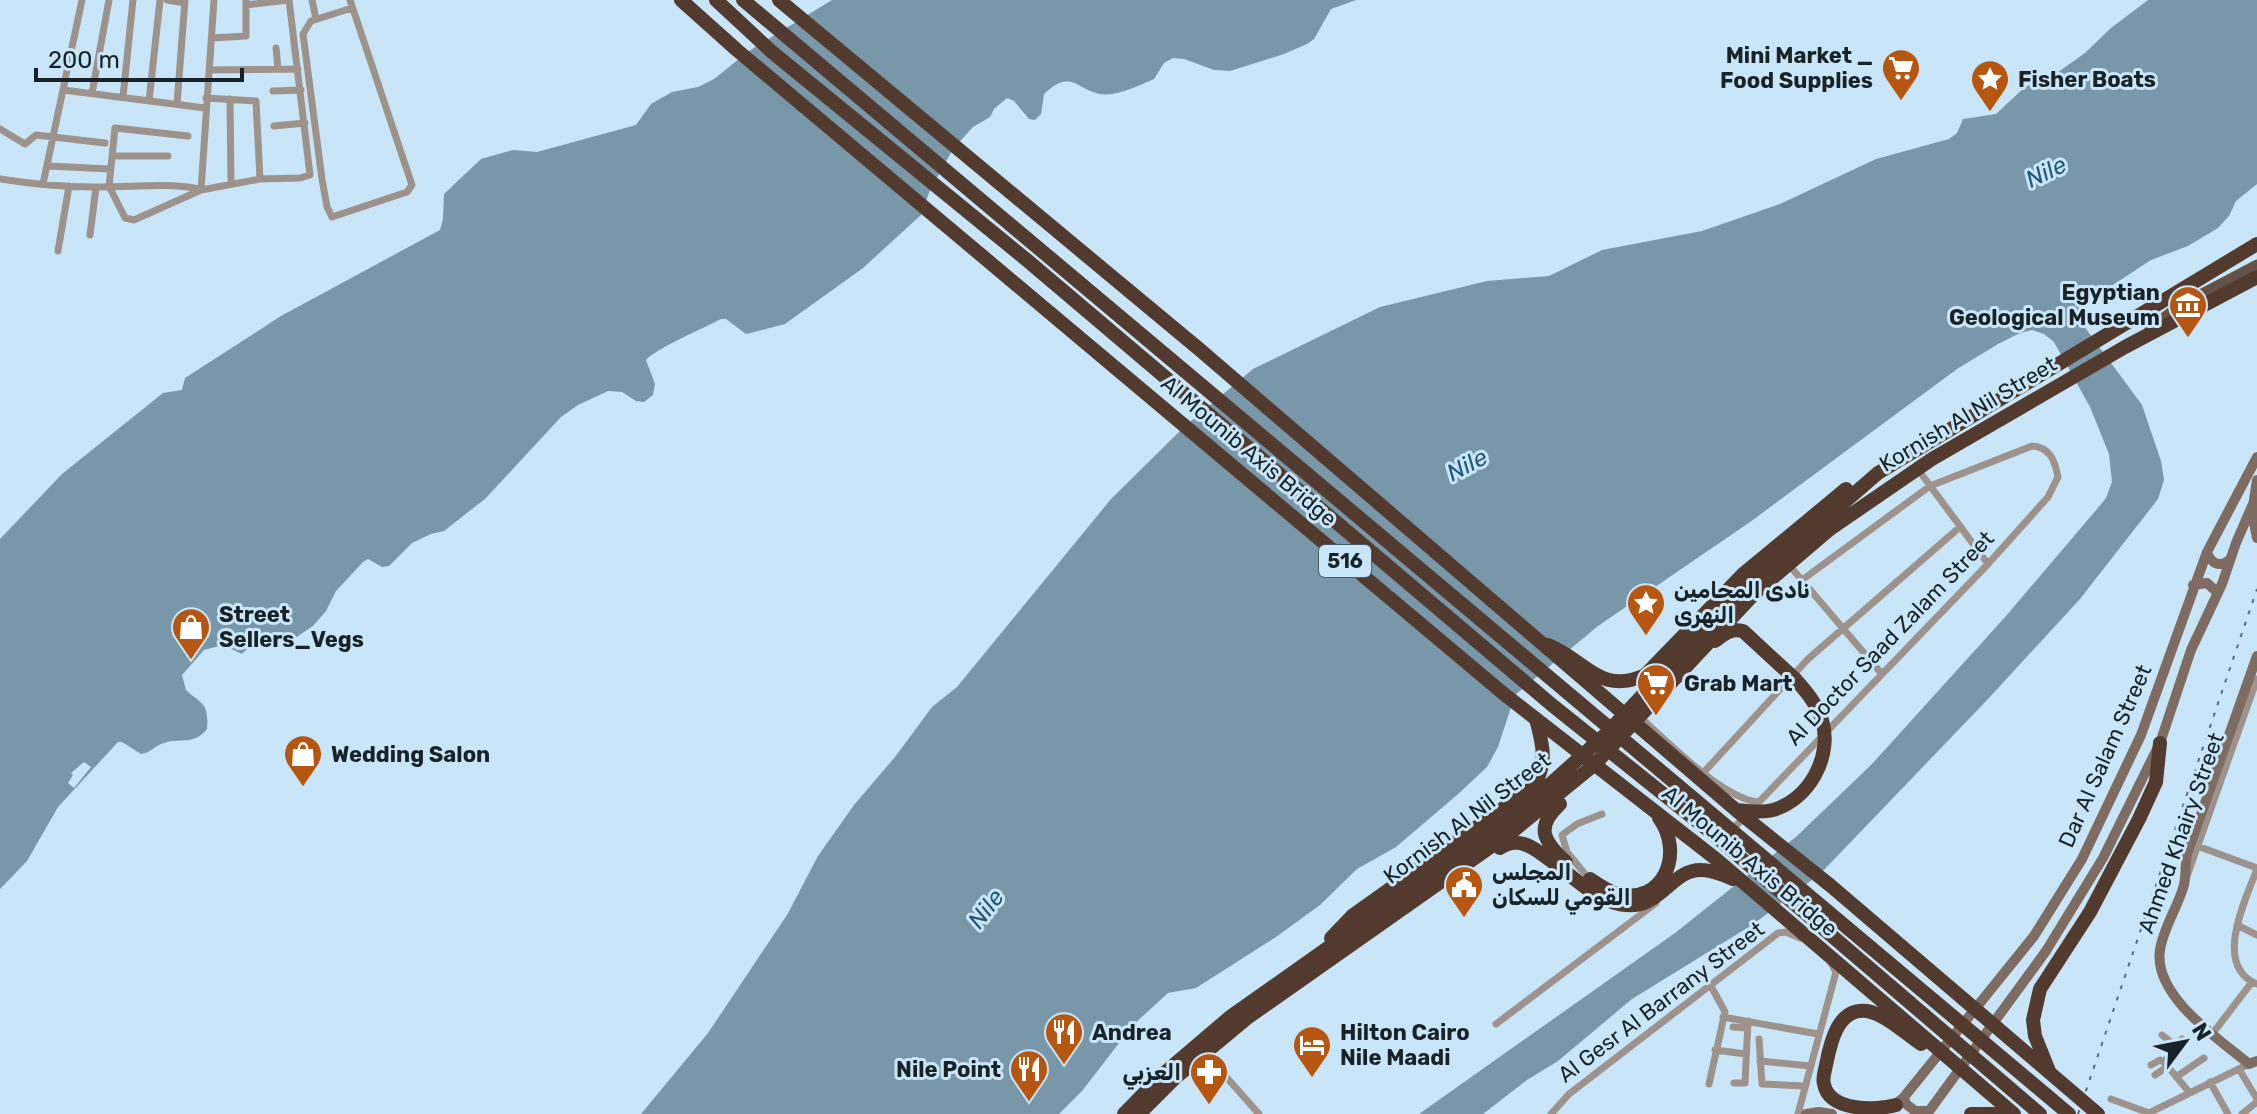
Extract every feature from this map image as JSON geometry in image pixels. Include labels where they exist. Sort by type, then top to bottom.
[{"type":"highway","name":"Al Mounib Axis Bridge","points":[[681,0],[1536,719],[1642,800],[2014,1114]]},
{"type":"highway","name":"Al Mounib Axis Bridge","points":[[716,0],[772,52],[1028,261],[1552,705],[1707,829],[2040,1114]]},
{"type":"highway","name":"Al Mounib Axis Bridge","points":[[743,0],[2069,1114]]},
{"type":"highway","name":"Al Mounib Axis Bridge","points":[[779,0],[1199,349],[1736,810],[1831,886],[2098,1114]]},
{"type":"highway","name":"Kornish Al Nil Street","points":[[1128,1112],[1173,1065],[1230,1017],[1469,848],[1537,796],[1606,734],[1736,596],[1878,473],[2257,244]]},
{"type":"highway","name":"Kornish Al Nil Street","points":[[1128,1112],[1287,988],[1555,799],[1595,764],[1755,593],[1862,505],[1917,468],[2063,382],[2257,277]]},
{"type":"highway","points":[[1544,644],[1566,654],[1606,681],[1636,679],[1654,669],[1705,611],[1757,562],[1857,480],[1878,473]]},
{"type":"highway","points":[[1695,655],[1735,629],[1753,639],[1793,678],[1810,698],[1823,723],[1823,752],[1814,779],[1802,792],[1775,809],[1736,810]]},
{"type":"highway","points":[[1323,950],[1344,923],[1533,787],[1539,777],[1544,754],[1536,719]]},
{"type":"highway","points":[[2049,1071],[2035,1036],[2033,1020],[2040,989],[2094,905],[2139,819],[2156,782],[2160,743]]},
{"type":"highway","points":[[1595,764],[1585,781],[1545,821],[1544,831],[1560,862],[1600,896],[1624,905],[1641,904],[1657,898],[1681,875],[1695,870],[1709,870],[1742,883]]},
{"type":"highway","points":[[1461,867],[1480,862],[1506,844],[1517,842],[1529,845],[1617,894],[1629,895],[1653,887],[1669,867],[1672,842],[1660,819],[1642,800]]},
{"type":"highway","points":[[1900,1101],[1874,1108],[1855,1107],[1835,1099],[1825,1087],[1823,1081],[1832,1037],[1843,1020],[1857,1012],[1876,1014],[1969,1076]]},
{"type":"highway","points":[[1971,1114],[1999,1114]]},
{"type":"main road","points":[[2141,338],[2179,306],[2257,265]]},
{"type":"main road","name":"Dar Al Salam Street","points":[[1880,1114],[1900,1101],[2026,945],[2071,879],[2141,735],[2207,552],[2257,457]]},
{"type":"main road","points":[[2257,480],[2252,504],[2257,538]]},
{"type":"main road","name":"Dar Al Salam Street","points":[[1928,1112],[2030,974],[2077,903],[2115,835],[2160,743],[2191,650],[2257,497]]},
{"type":"main road","points":[[2207,552],[2211,561],[2217,564],[2227,563],[2231,558]]},
{"type":"main road","points":[[2193,585],[2207,583],[2218,593]]},
{"type":"main road","points":[[2185,882],[2187,854],[2257,656]]},
{"type":"main road","name":"Ahmed Khairy Street","points":[[2185,882],[2160,951],[2162,967],[2176,999],[2248,1065]]},
{"type":"main road","points":[[1900,1101],[1911,1110],[1928,1112]]},
{"type":"main road","points":[[1806,1114],[1832,1114]]},
{"type":"street","points":[[43,184],[82,0]]},
{"type":"street","points":[[92,93],[109,0]]},
{"type":"street","points":[[123,97],[133,0]]},
{"type":"street","points":[[149,101],[160,0]]},
{"type":"street","points":[[167,0],[185,1],[177,104]]},
{"type":"street","points":[[201,190],[214,0]]},
{"type":"street","points":[[188,136],[115,128],[109,186],[125,218],[131,220],[201,190],[231,183],[310,175],[289,0],[246,3],[247,35],[212,38]]},
{"type":"street","points":[[312,0],[316,19]]},
{"type":"street","points":[[351,4],[412,185],[407,192],[332,217],[303,34],[307,24],[316,19],[351,4]]},
{"type":"street","points":[[276,48],[278,69]]},
{"type":"street","points":[[209,70],[298,69]]},
{"type":"street","points":[[63,90],[205,108]]},
{"type":"street","points":[[273,91],[301,90]]},
{"type":"street","points":[[206,98],[255,100],[260,179]]},
{"type":"street","points":[[230,99],[231,183]]},
{"type":"street","points":[[274,126],[305,123]]},
{"type":"street","points":[[0,129],[25,144],[36,135],[105,143]]},
{"type":"street","points":[[112,156],[168,156]]},
{"type":"street","points":[[48,166],[110,169]]},
{"type":"street","points":[[0,190],[1,179],[35,185],[170,185],[201,190]]},
{"type":"street","points":[[58,251],[69,186]]},
{"type":"street","points":[[90,235],[96,187]]},
{"type":"street","name":"Al Doctor Saad Zalam Street","points":[[1496,1024],[1693,872],[1988,564],[2048,497],[2058,477],[2052,456],[2040,446],[2017,450],[1930,486]]},
{"type":"street","points":[[1917,468],[1988,564]]},
{"type":"street","points":[[1802,580],[1930,486]]},
{"type":"street","points":[[1704,772],[1842,628],[1960,527]]},
{"type":"street","points":[[1788,563],[1881,673]]},
{"type":"street","name":"Ahmed Khairy Street","points":[[2185,882],[2200,847],[2257,679]]},
{"type":"street","points":[[2247,708],[2257,713]]},
{"type":"street","points":[[1640,717],[1704,772],[1743,799],[1757,802]]},
{"type":"street","points":[[1602,814],[1563,832],[1562,840],[1574,863],[1603,890],[1628,898],[1651,894],[1658,901]]},
{"type":"street","points":[[2200,847],[2257,868],[2237,925],[2233,949],[2236,962],[2254,983],[2213,1033]]},
{"type":"street","points":[[2237,925],[2257,935]]},
{"type":"street","name":"Al Gesr Al Barrany Street","points":[[1551,1114],[1569,1094],[1778,933],[1786,932],[1801,939],[1835,968],[1818,1034]]},
{"type":"street","points":[[1709,1084],[1724,1008],[1711,986]]},
{"type":"street","points":[[1723,1017],[1748,1025],[1818,1034],[1798,1114]]},
{"type":"street","points":[[1733,1027],[1748,1025]]},
{"type":"street","points":[[1734,1083],[1744,1083],[1748,1025]]},
{"type":"street","points":[[2155,1075],[2179,1042],[2162,1035]]},
{"type":"street","points":[[1759,1039],[1762,1084],[1803,1089]]},
{"type":"street","points":[[1715,1050],[1746,1054]]},
{"type":"street","points":[[1204,1052],[1259,1114]]},
{"type":"street","points":[[2176,1077],[2204,1058]]},
{"type":"street","points":[[2151,1065],[2160,1060],[2189,1092]]},
{"type":"street","points":[[1760,1061],[1810,1066]]},
{"type":"street","points":[[2111,1099],[2148,1113],[2248,1065],[2257,1100],[2242,1114]]},
{"type":"street","points":[[2210,1082],[2228,1114]]},
{"type":"street","points":[[1803,1089],[1809,1104],[1819,1112]]},
{"type":"water","points":[[832,0],[1356,0],[1331,9],[1314,39],[1307,44],[1230,71],[1214,70],[1173,58],[1164,63],[1154,79],[1113,94],[1100,94],[1073,82],[1061,82],[1044,94],[1041,114],[1035,120],[1029,119],[1014,101],[1007,98],[953,149],[930,190],[921,215],[863,268],[785,324],[746,334],[726,319],[721,319],[659,350],[646,360],[655,384],[653,395],[644,402],[636,401],[622,392],[608,391],[578,405],[561,417],[486,498],[444,531],[412,543],[389,566],[382,567],[368,559],[363,562],[336,591],[326,611],[313,626],[292,640],[282,641],[265,635],[242,654],[223,645],[204,650],[182,675],[186,690],[205,709],[207,729],[197,738],[170,741],[141,754],[118,742],[58,807],[27,861],[0,889],[0,539],[62,474],[163,393],[182,390],[185,378],[281,316],[440,230],[444,194],[481,159],[513,150],[537,152],[636,125],[651,104],[672,92],[698,87],[714,79],[749,51]]},
{"type":"water","name":"Nile","points":[[2148,0],[2257,0],[2257,184],[2236,201],[2229,216],[2218,228],[2188,246],[2151,260],[2090,300],[2082,310],[2086,329],[2142,405],[2161,461],[2164,480],[2158,499],[2080,599],[1989,698],[1821,873],[1752,925],[1632,999],[1558,1061],[1483,1114],[1419,1114],[1675,933],[1797,836],[1872,764],[2006,616],[2106,498],[2112,482],[2109,454],[2090,407],[2054,342],[2044,334],[2032,330],[2020,333],[1957,369],[1750,522],[1598,626],[1515,695],[1498,747],[1487,767],[1457,795],[1396,847],[1357,869],[1320,905],[1276,937],[1196,988],[1168,993],[1133,1025],[1082,1091],[1059,1114],[641,1114],[708,1033],[787,915],[818,856],[932,707],[957,687],[1111,499],[1185,426],[1253,369],[1380,307],[1487,281],[1549,276],[1602,250],[1702,231],[1780,204],[1876,159],[1949,139],[1957,133],[1963,119],[1996,114],[2025,87],[2054,75],[2085,53]]},
{"type":"pier","points":[[84,762],[91,767],[74,788],[68,783],[73,775],[71,773]]},
{"type":"railway","points":[[2078,1114],[2257,589]]},
{"type":"place","name":"Mini Market _ Food Supplies","points":[[1901,102]]},
{"type":"place","name":"Fisher Boats","points":[[1990,113]]},
{"type":"place","name":"Egyptian Geological Museum","points":[[2188,339]]},
{"type":"place","name":"نادى المحامين النهرى","points":[[1646,637]]},
{"type":"place","name":"Street Sellers_Vegs","points":[[191,661]]},
{"type":"place","name":"Grab Mart","points":[[1656,717]]},
{"type":"place","name":"Wedding Salon","points":[[303,788]]},
{"type":"place","name":"المجلس القومي للسكان","points":[[1464,919]]},
{"type":"place","name":"Andrea","points":[[1064,1066]]},
{"type":"place","name":"Hilton Cairo Nile Maadi","points":[[1312,1079]]},
{"type":"place","name":"Nile Point","points":[[1029,1103]]},
{"type":"place","name":"العزبي","points":[[1209,1106]]}]
